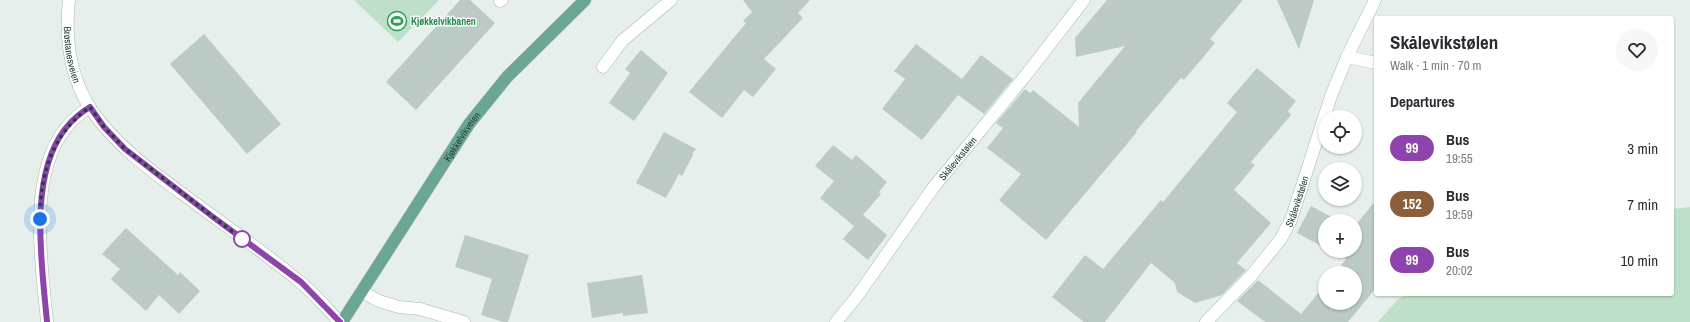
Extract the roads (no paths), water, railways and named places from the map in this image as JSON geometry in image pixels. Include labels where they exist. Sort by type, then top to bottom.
[{"type":"main road","name":"Kjøkkelvikveien","points":[[341,322],[469,124],[507,77],[585,0]]},
{"type":"street","name":"Brøstanesveien","points":[[69,0],[67,22],[74,74],[90,107],[104,127],[125,149],[301,282],[341,322]]},
{"type":"street","points":[[603,67],[622,41],[671,0]]},
{"type":"street","name":"Skålevikstølen","points":[[836,322],[858,295],[933,188],[1026,75],[1084,0]]},
{"type":"street","name":"Skålevikstølen","points":[[1206,322],[1250,277],[1280,240],[1291,220],[1331,96],[1347,57],[1376,0]]},
{"type":"street","points":[[1347,57],[1374,63]]},
{"type":"street","points":[[47,322],[40,205],[44,174],[54,149],[64,130],[76,116],[90,107]]},
{"type":"street","points":[[361,291],[386,303],[399,307],[420,309],[464,322]]},
{"type":"place","name":"Kjøkkelvikbanen","points":[[397,21]]}]
